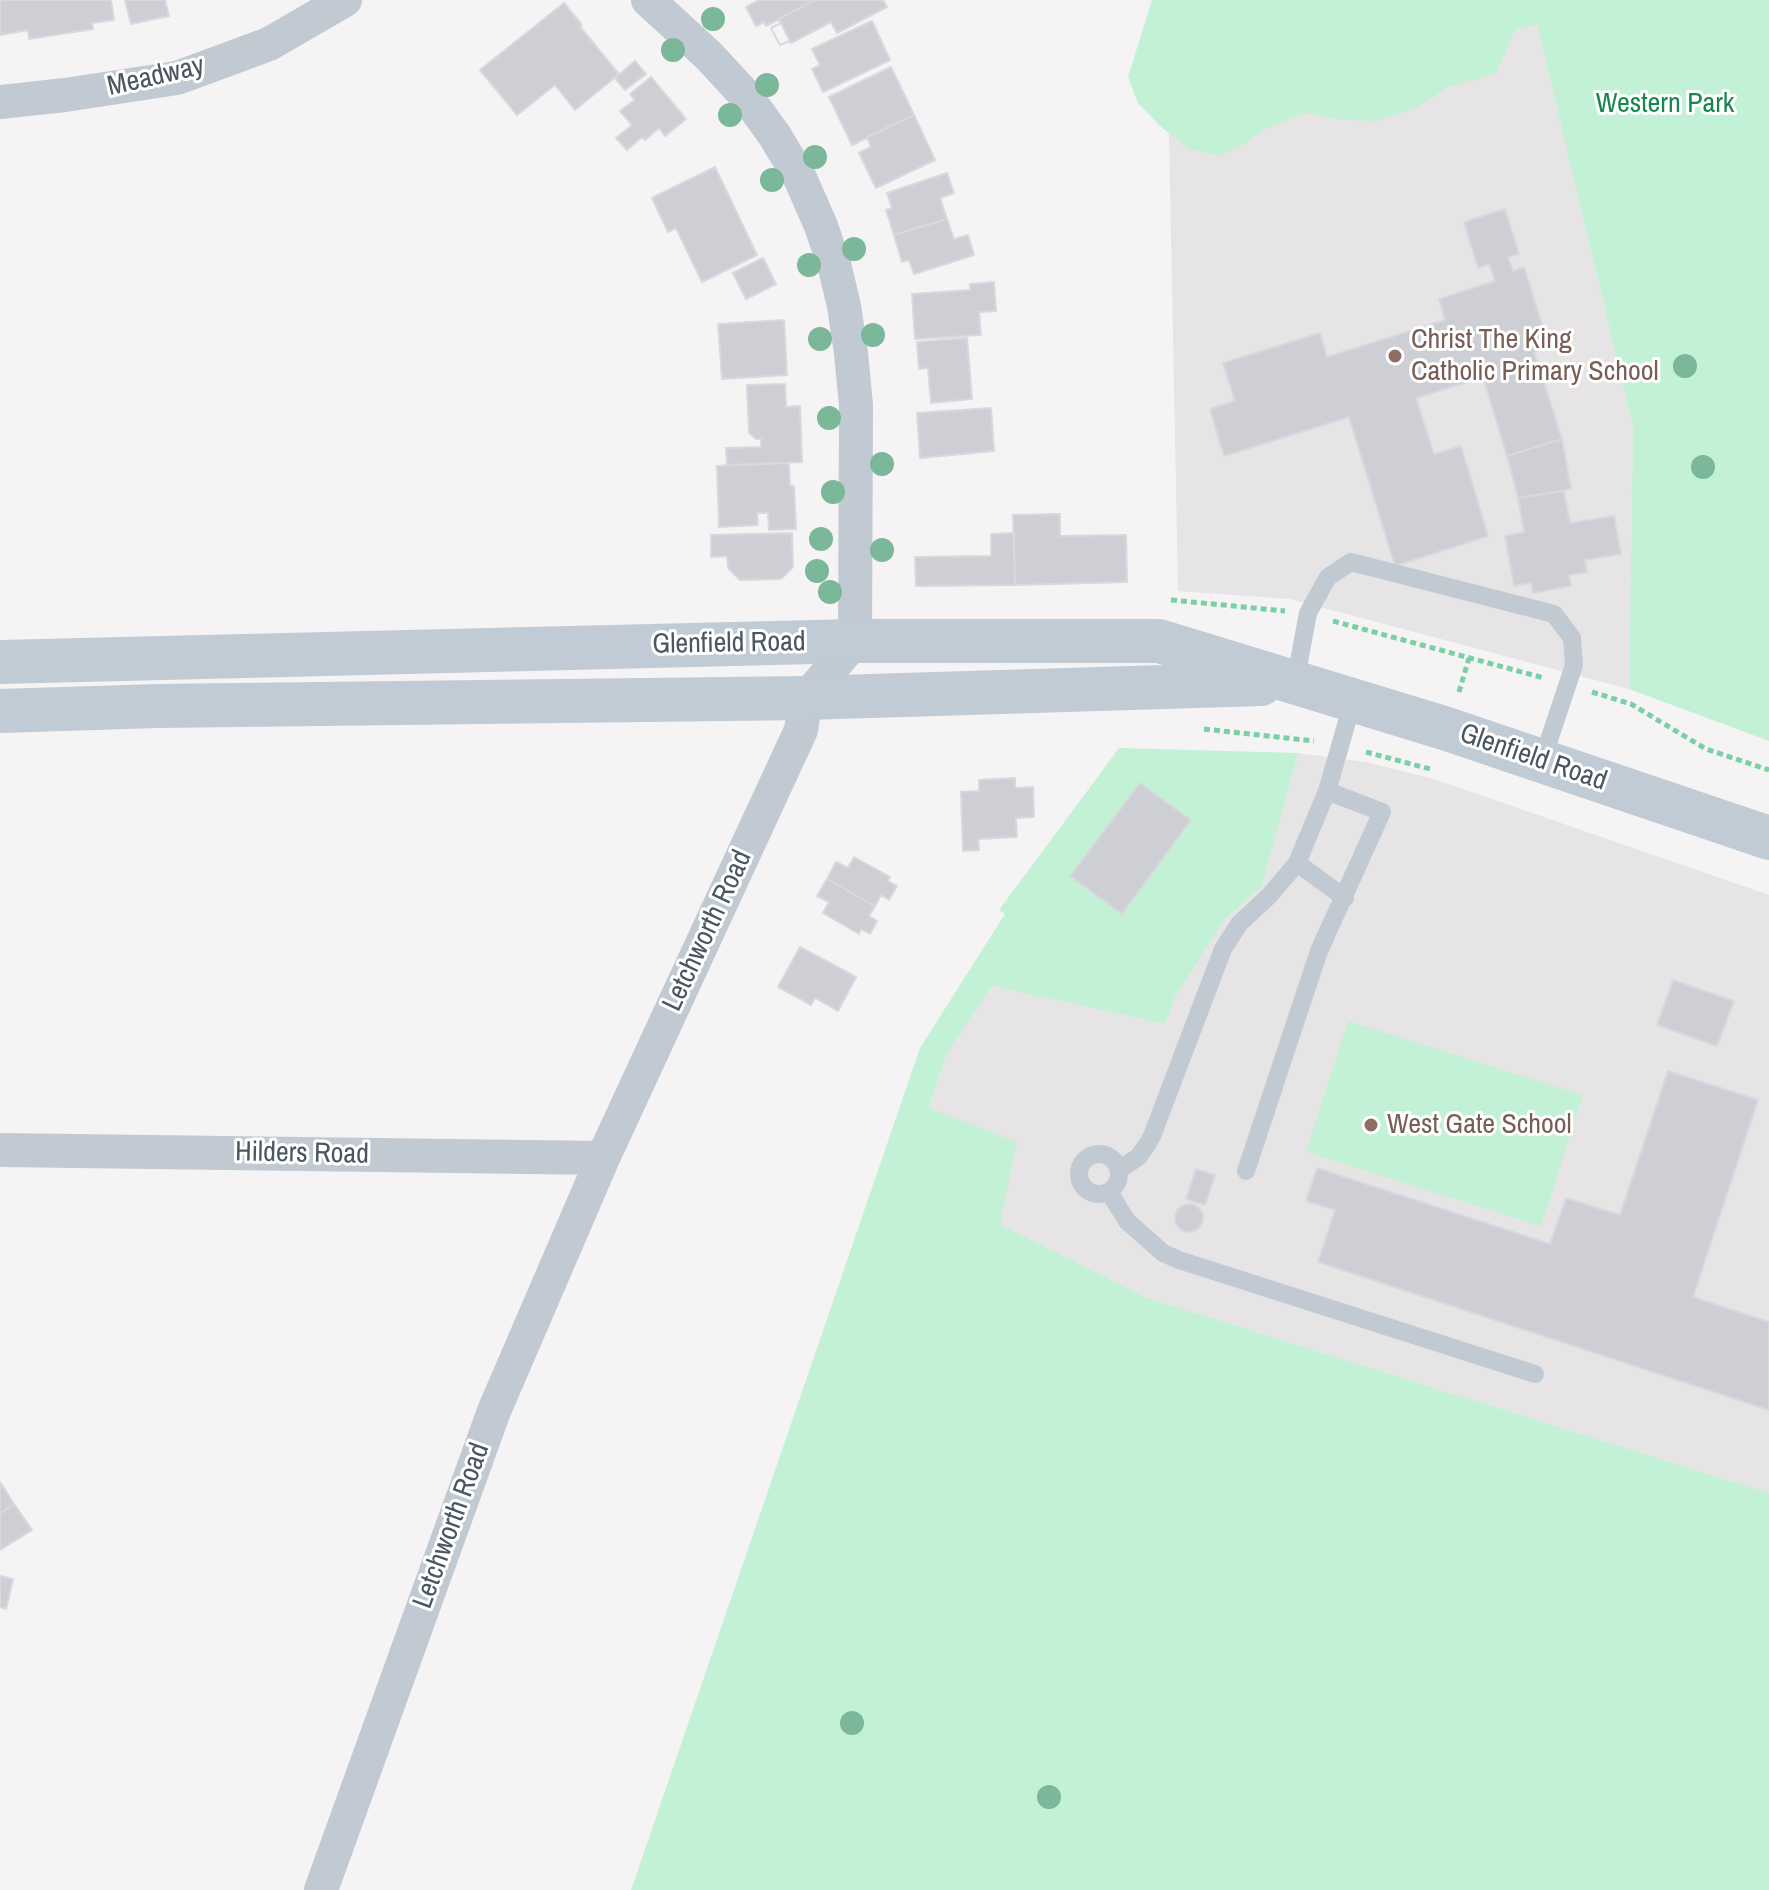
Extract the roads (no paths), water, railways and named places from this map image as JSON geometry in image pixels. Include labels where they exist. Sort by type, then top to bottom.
[{"type":"street","name":"Meadway","points":[[0,102],[177,78],[269,44],[345,0]]},
{"type":"street","points":[[648,0],[709,56],[746,96],[775,136],[800,178],[834,264],[847,330],[856,405],[855,641]]},
{"type":"street","name":"Glenfield Road","points":[[0,662],[855,641],[1159,641],[1542,761],[1769,838]]},
{"type":"street","name":"Letchworth Road","points":[[321,1890],[494,1411],[603,1158],[801,730],[806,698],[855,641]]},
{"type":"street","points":[[156,658],[158,706]]},
{"type":"street","name":"Glenfield Road","points":[[0,711],[158,706],[806,698],[1295,683]]},
{"type":"street","name":"Hilders Road","points":[[0,1150],[603,1158]]},
{"type":"lane","points":[[1295,683],[1308,613],[1328,577],[1351,562],[1554,614],[1572,638],[1574,665],[1542,761]]},
{"type":"lane","points":[[1119,1170],[1138,1157],[1152,1136],[1223,949],[1239,924],[1269,896],[1297,863],[1327,791],[1353,701]]},
{"type":"lane","points":[[1246,1171],[1319,951],[1382,812],[1327,791]]},
{"type":"lane","points":[[1297,863],[1345,898]]},
{"type":"lane","points":[[1098,1154],[1115,1161],[1119,1170],[1118,1181],[1109,1192],[1103,1195],[1090,1192],[1081,1182],[1079,1170],[1086,1159],[1098,1154]]},
{"type":"lane","points":[[1109,1192],[1127,1221],[1163,1253],[1179,1260],[1535,1374]]},
{"type":"place","name":"Christ The King Catholic Primary School","points":[[1395,356]]},
{"type":"place","name":"West Gate School","points":[[1371,1125]]},
{"type":"park label","name":"Western Park","points":[[1665,104]]}]
